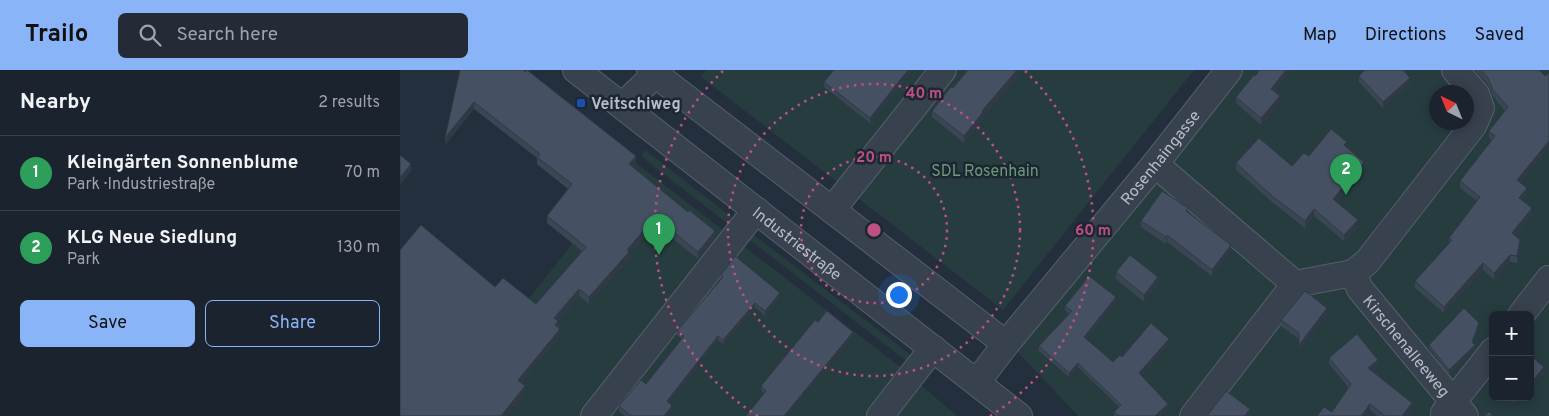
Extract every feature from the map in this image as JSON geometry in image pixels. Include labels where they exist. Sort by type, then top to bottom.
[{"type":"street","name":"Industriestraße","points":[[576,70],[1019,416]]},
{"type":"street","points":[[832,210],[943,70]]},
{"type":"street","name":"Rosenhaingasse","points":[[977,382],[1229,70]]},
{"type":"street","points":[[1193,416],[1295,284],[1353,273],[1367,262],[1473,126],[1481,108],[1476,94],[1455,70]]},
{"type":"street","points":[[622,106],[656,72],[1006,344]]},
{"type":"street","points":[[1155,164],[1295,284]]},
{"type":"street","points":[[594,416],[756,210]]},
{"type":"street","name":"Kirschenalleeweg","points":[[1353,273],[1360,290],[1453,411]]},
{"type":"street","points":[[1524,311],[1549,279]]},
{"type":"street","points":[[880,416],[933,348]]},
{"type":"street","points":[[1453,411],[1490,356]]},
{"type":"green space","name":"SDL Rosenhain","points":[[706,70],[1194,70],[1003,310],[701,77]]},
{"type":"green space","points":[[1241,70],[1549,70],[1549,268],[1515,311],[1489,311],[1489,344],[1432,416],[1078,416],[1018,352]]},
{"type":"green space","points":[[645,150],[738,222],[733,228],[641,156]]},
{"type":"green space","points":[[636,163],[899,366],[957,416],[436,416]]},
{"type":"green space","points":[[750,232],[911,355],[911,359],[908,362],[746,237]]},
{"type":"green space","points":[[1549,291],[1549,416],[1480,416],[1465,398],[1489,368],[1489,401],[1534,401],[1533,311]]},
{"type":"building","points":[[460,70],[524,70],[525,72],[527,70],[636,156],[629,164],[688,212],[689,210],[715,231],[698,252],[655,217],[627,250],[629,252],[589,297],[579,289],[554,318],[558,321],[555,325],[560,329],[518,380],[525,386],[501,416],[400,416],[400,250],[421,225],[495,287],[503,278],[536,304],[586,247],[547,216],[572,184],[537,157],[540,154],[474,102],[445,138]]},
{"type":"building","points":[[834,70],[908,70],[870,118],[824,82]]},
{"type":"building","points":[[968,70],[1017,70],[982,111],[964,136],[932,111],[951,87],[953,88]]},
{"type":"building","points":[[1260,70],[1286,70],[1271,89],[1280,96],[1261,118],[1236,97]]},
{"type":"building","points":[[1365,70],[1403,70],[1410,78],[1383,102],[1359,76]]},
{"type":"building","points":[[1481,70],[1539,70],[1545,76],[1549,73],[1549,141],[1517,180],[1527,188],[1519,198],[1532,208],[1512,233],[1520,240],[1517,256],[1510,255],[1494,273],[1483,263],[1444,307],[1415,281],[1452,240],[1449,238],[1480,197],[1460,181],[1495,136],[1489,131],[1508,107],[1493,90],[1488,78]]},
{"type":"building","points":[[1331,129],[1347,142],[1344,145],[1364,162],[1333,199],[1358,220],[1344,235],[1314,209],[1305,221],[1272,196],[1236,163],[1259,138],[1292,166],[1304,153],[1309,156]]},
{"type":"building","points":[[400,155],[411,164],[400,178]]},
{"type":"building","points":[[1162,191],[1188,208],[1186,211],[1231,245],[1212,270],[1167,235],[1166,237],[1141,221]]},
{"type":"building","points":[[1130,255],[1158,277],[1144,295],[1116,272]]},
{"type":"building","points":[[735,256],[780,293],[765,311],[755,303],[723,340],[718,336],[667,401],[672,406],[664,416],[631,416],[619,406],[641,380],[646,384],[684,336],[677,331],[723,277],[721,275]]},
{"type":"building","points":[[1089,276],[1116,297],[1084,337],[1113,362],[1120,355],[1122,357],[1151,323],[1169,339],[1139,373],[1168,404],[1155,416],[1119,416],[1114,412],[1121,405],[1078,363],[1069,373],[1039,346],[1072,311],[1065,306]]},
{"type":"building","points":[[1305,291],[1327,308],[1299,345],[1299,333],[1281,320]]},
{"type":"building","points":[[1464,308],[1479,323],[1472,342],[1475,345],[1449,370],[1429,345]]},
{"type":"building","points":[[827,311],[853,332],[784,416],[746,416],[766,391],[761,386],[815,320],[818,322]]},
{"type":"building","points":[[1357,334],[1378,360],[1368,368],[1412,403],[1402,416],[1385,416],[1370,404],[1361,416],[1317,416],[1324,407],[1332,412],[1351,384],[1329,358]]},
{"type":"building","points":[[1534,358],[1544,367],[1534,379]]},
{"type":"building","points":[[1226,391],[1250,409],[1245,416],[1207,416]]},
{"type":"building","points":[[1489,412],[1493,416],[1484,416]]},
{"type":"place","name":"Veitschiweg","points":[[581,103]]},
{"type":"place","name":"KLG Neue Siedlung","points":[[1346,195]]},
{"type":"place","name":"Kleingärten Sonnenblume","points":[[659,255]]}]
